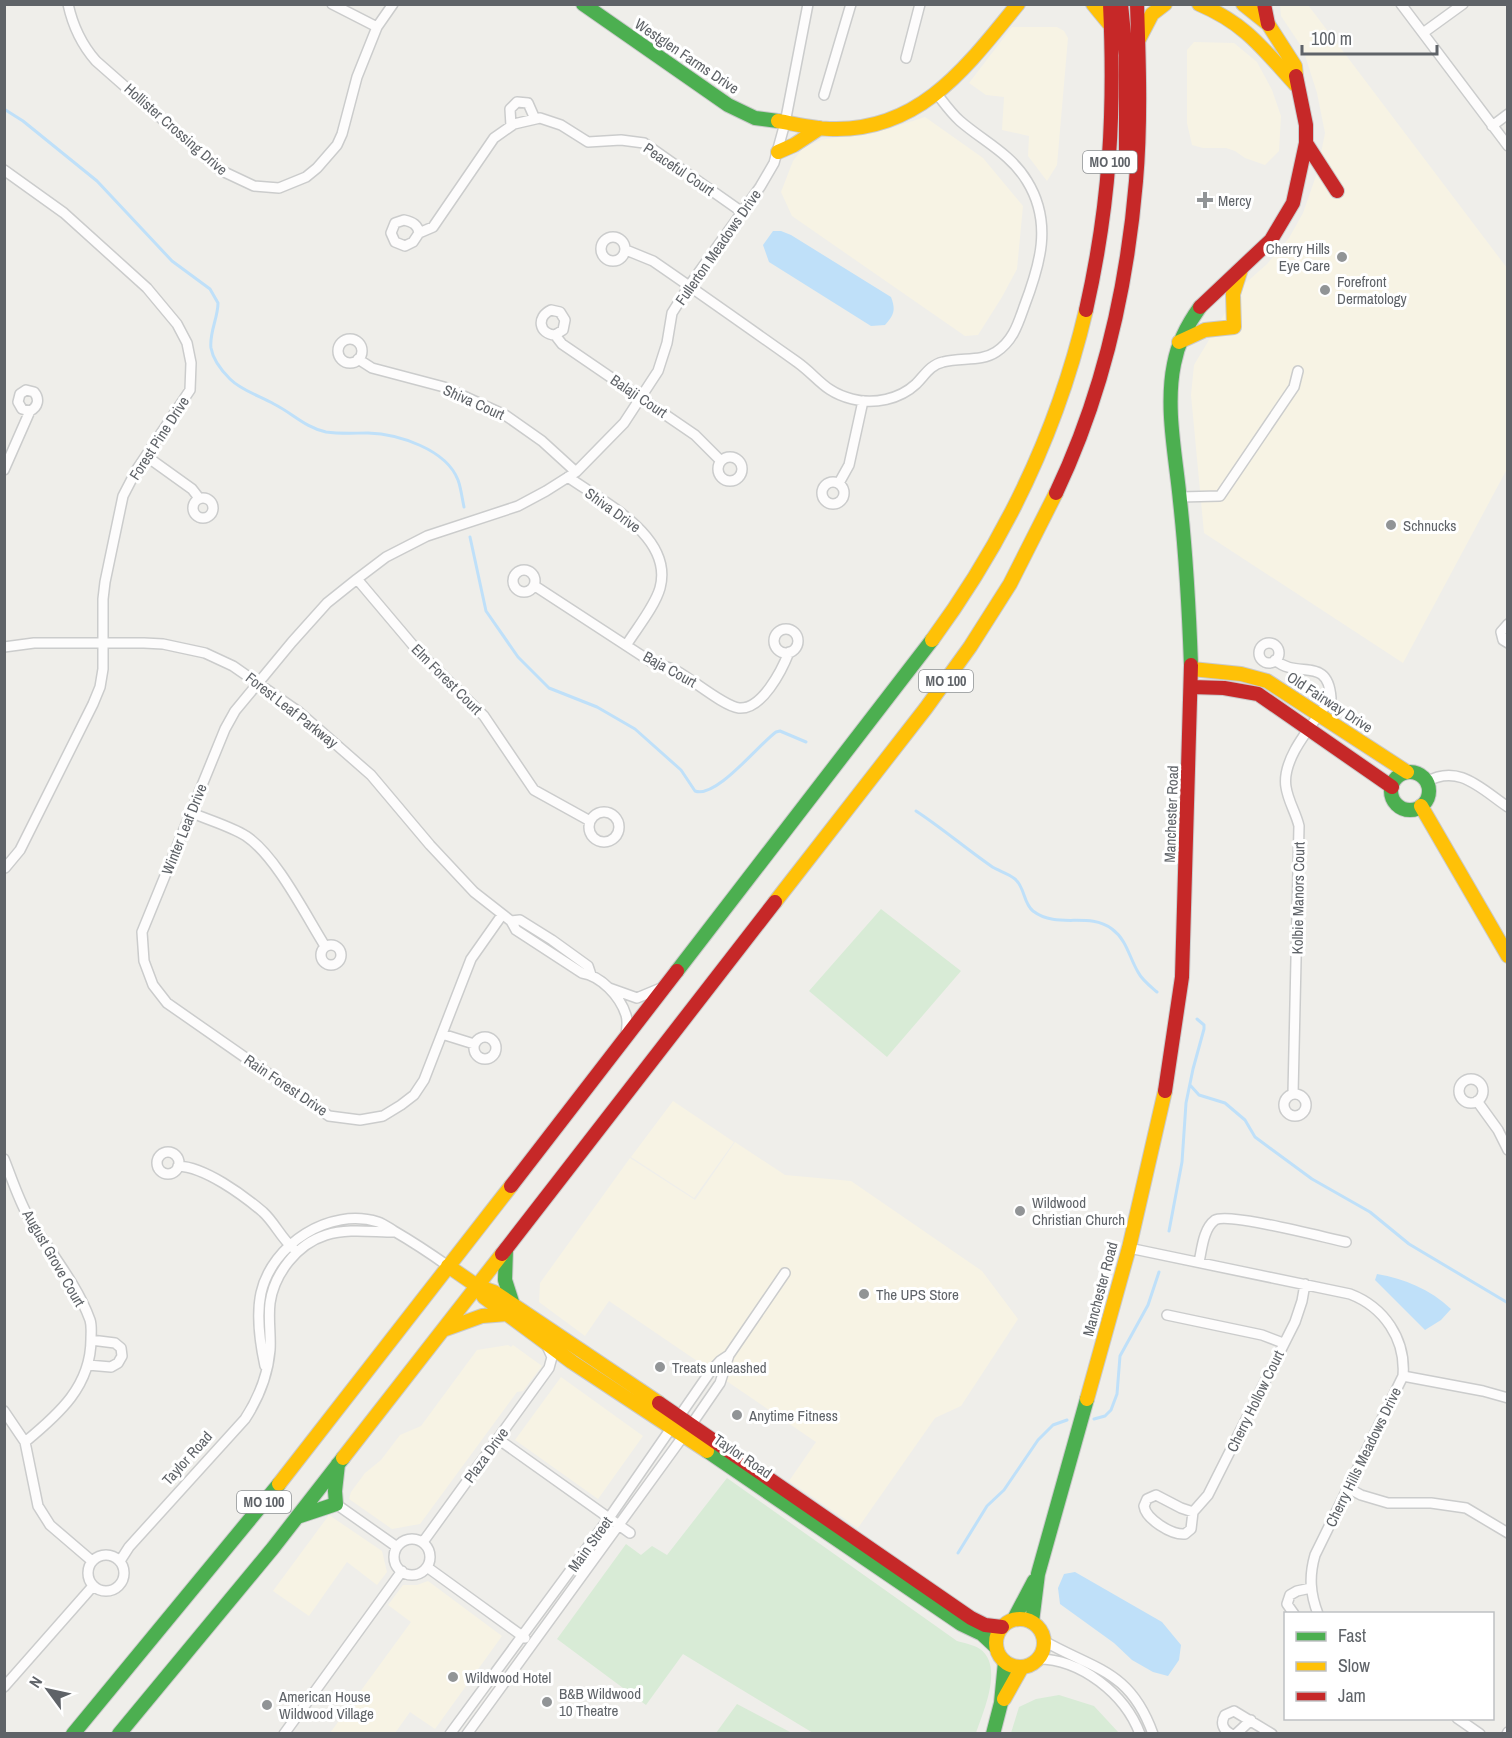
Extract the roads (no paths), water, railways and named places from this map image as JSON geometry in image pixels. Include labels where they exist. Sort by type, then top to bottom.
[{"type":"main road","name":"Westglen Farms Drive","points":[[583,4],[728,105],[755,118],[820,128],[856,128],[878,124],[899,116],[937,94],[968,65],[1018,4]]},
{"type":"main road","points":[[1094,4],[1111,26]]},
{"type":"main road","name":"MO 100","points":[[73,1734],[231,1544],[448,1266],[930,643],[985,562],[1026,484],[1043,445],[1085,317],[1095,270],[1110,170],[1112,117],[1110,4]]},
{"type":"main road","points":[[1121,4],[1126,55],[1126,171],[1130,234]]},
{"type":"main road","name":"MO 100","points":[[119,1734],[296,1518],[902,739],[984,628],[1033,542],[1073,453],[1090,406],[1116,312],[1130,234],[1139,133],[1137,4]]},
{"type":"main road","points":[[1138,40],[1152,14],[1165,4]]},
{"type":"main road","name":"Manchester Road","points":[[1198,4],[1230,13],[1271,55],[1296,85]]},
{"type":"main road","points":[[1264,4],[1269,24]]},
{"type":"main road","points":[[1230,13],[1245,5]]},
{"type":"main road","name":"Manchester Road","points":[[1032,1622],[1038,1574],[1129,1248],[1169,1072],[1181,988],[1192,669],[1188,575],[1170,411],[1173,366],[1179,342],[1188,323],[1203,303],[1271,240],[1293,203],[1306,143],[1306,125],[1296,85],[1296,66],[1269,24],[1245,5]]},
{"type":"main road","points":[[778,152],[794,145],[820,128]]},
{"type":"main road","points":[[1306,143],[1337,191]]},
{"type":"main road","points":[[1179,342],[1202,330],[1234,327],[1233,294],[1241,267]]},
{"type":"main road","name":"Old Fairway Drive","points":[[1192,669],[1240,674],[1267,681],[1407,772],[1420,775],[1426,782]]},
{"type":"main road","points":[[1192,687],[1224,688],[1258,694],[1392,787]]},
{"type":"main road","points":[[1407,772],[1398,776],[1392,787],[1391,793],[1398,806],[1411,810],[1421,806],[1428,795],[1426,782]]},
{"type":"main road","points":[[1421,806],[1508,956]]},
{"type":"main road","points":[[442,1331],[474,1317],[510,1310],[505,1280],[506,1249]]},
{"type":"main road","name":"Taylor Road","points":[[448,1266],[477,1286],[490,1289],[546,1343],[573,1363],[681,1426],[847,1530],[971,1618],[985,1625],[1002,1627]]},
{"type":"main road","name":"Taylor Road","points":[[510,1310],[681,1426],[961,1624],[982,1634],[996,1647]]},
{"type":"main road","points":[[296,1518],[336,1504],[338,1464]]},
{"type":"main road","name":"Manchester Road","points":[[1014,1619],[1038,1574]]},
{"type":"main road","points":[[1024,1618],[1032,1622],[1038,1627],[1044,1641],[1044,1647],[1038,1659],[1022,1667],[1012,1666],[1005,1662],[996,1647],[997,1636],[1002,1627],[1014,1619],[1024,1618]]},
{"type":"main road","points":[[993,1734],[1001,1703],[1005,1662]]},
{"type":"main road","points":[[1001,1703],[1022,1667]]},
{"type":"street","name":"Hollister Crossing Drive","points":[[68,4],[81,42],[96,61],[220,170],[259,188],[279,188],[306,177],[337,145],[357,77],[377,27],[393,4]]},
{"type":"street","points":[[332,4],[377,27]]},
{"type":"street","name":"Fullerton Meadows Drive","points":[[258,682],[327,603],[386,557],[427,536],[518,506],[572,475],[616,432],[658,371],[667,343],[672,313],[760,187],[778,152],[808,4]]},
{"type":"street","points":[[824,95],[851,4]]},
{"type":"street","points":[[906,58],[920,4]]},
{"type":"street","points":[[1401,4],[1508,146]]},
{"type":"street","points":[[1423,33],[1463,4]]},
{"type":"street","points":[[626,250],[652,261],[689,286],[797,362],[829,390],[854,400],[882,401],[906,392],[936,364],[986,357],[997,352],[1015,333],[1040,260],[1042,244],[1040,216],[1027,180],[1010,158],[952,113],[937,94]]},
{"type":"street","name":"Peaceful Court","points":[[511,126],[510,109],[517,102],[528,103],[535,118],[553,121],[588,142],[621,140],[644,143],[742,212]]},
{"type":"street","points":[[1492,126],[1508,114]]},
{"type":"street","points":[[419,233],[433,227],[439,220],[494,138],[511,126],[535,118]]},
{"type":"street","name":"Forest Pine Drive","points":[[4,170],[64,213],[147,288],[171,316],[182,334],[187,343],[191,363],[190,390],[128,486],[120,507],[104,590],[103,669],[100,687],[20,850],[5,867],[4,877]]},
{"type":"street","name":"Balaji Court","points":[[555,335],[562,344],[695,435],[722,461]]},
{"type":"street","name":"Shiva Court","points":[[358,359],[372,368],[444,387],[505,415],[542,441],[572,475]]},
{"type":"street","points":[[1180,497],[1220,495],[1294,387],[1298,371]]},
{"type":"street","points":[[839,483],[849,465],[863,401]]},
{"type":"street","points":[[4,470],[30,411]]},
{"type":"street","points":[[146,456],[192,489],[199,498]]},
{"type":"street","name":"Shiva Drive","points":[[572,475],[634,523],[651,541],[657,553],[661,576],[658,595],[627,644]]},
{"type":"street","name":"Elm Forest Court","points":[[357,579],[417,650],[484,716],[534,790],[590,821]]},
{"type":"street","name":"Baja Court","points":[[535,586],[653,663],[675,670],[739,708],[752,704],[765,694],[775,681],[789,652]]},
{"type":"street","points":[[1508,624],[1501,632],[1503,640],[1508,644]]},
{"type":"street","name":"Forest Leaf Parkway","points":[[4,647],[34,643],[163,644],[204,653],[234,666],[323,732],[371,775],[430,845],[474,892],[502,915],[511,921],[520,920],[552,940],[588,966],[591,975],[607,987],[636,998],[663,987]]},
{"type":"street","name":"Kolbie Manors Court","points":[[1275,660],[1281,666],[1292,669],[1318,671],[1331,688],[1331,698],[1287,765],[1285,777],[1286,790],[1299,826],[1293,1094]]},
{"type":"street","name":"Winter Leaf Drive","points":[[153,985],[144,961],[142,932],[225,729],[235,711],[258,682]]},
{"type":"street","points":[[1426,782],[1442,776],[1456,775],[1470,781],[1508,807]]},
{"type":"street","points":[[190,812],[243,834],[260,846],[325,946]]},
{"type":"street","name":"Rain Forest Drive","points":[[153,985],[167,1003],[329,1116],[360,1120],[383,1116],[414,1095],[424,1080],[471,959],[502,915]]},
{"type":"street","name":"Forest Leaf Parkway","points":[[607,987],[625,1013],[626,1037]]},
{"type":"street","points":[[442,1034],[474,1044]]},
{"type":"street","points":[[1478,1101],[1508,1150]]},
{"type":"street","points":[[1497,1130],[1508,1124]]},
{"type":"street","name":"August Grove Court","points":[[4,1159],[27,1215],[77,1294],[91,1323],[88,1365],[75,1392],[53,1419],[25,1442]]},
{"type":"street","points":[[178,1166],[190,1167],[212,1176],[264,1213],[294,1248]]},
{"type":"street","points":[[1199,1263],[1205,1235],[1213,1221],[1220,1218],[1248,1221],[1346,1242]]},
{"type":"street","name":"Taylor Road","points":[[93,1586],[111,1591],[119,1585],[124,1571],[120,1561],[129,1547],[245,1419],[255,1404],[270,1351],[269,1319],[273,1292],[294,1248],[339,1232],[395,1232],[448,1266]]},
{"type":"street","name":"Cherry Hills Meadows Drive","points":[[1129,1248],[1350,1294],[1372,1304],[1381,1312],[1399,1343],[1404,1362],[1403,1376],[1315,1555],[1310,1575],[1314,1612]]},
{"type":"street","name":"Main Street","points":[[450,1734],[609,1518],[681,1426],[720,1383],[729,1355],[785,1273]]},
{"type":"street","name":"Cherry Hollow Court","points":[[1193,1512],[1156,1495],[1147,1499],[1144,1506],[1148,1515],[1177,1534],[1185,1534],[1191,1529],[1193,1512],[1208,1495],[1299,1312],[1305,1284]]},
{"type":"street","points":[[1167,1315],[1262,1335],[1283,1343]]},
{"type":"street","points":[[88,1365],[111,1367],[118,1363],[122,1356],[121,1348],[115,1343],[91,1340]]},
{"type":"street","points":[[546,1343],[552,1357],[549,1368]]},
{"type":"street","name":"Main Street","points":[[467,1734],[619,1525],[714,1368],[729,1355]]},
{"type":"street","points":[[549,1368],[560,1362],[573,1363]]},
{"type":"street","name":"Plaza Drive","points":[[423,1542],[549,1368]]},
{"type":"street","points":[[1403,1376],[1508,1398]]},
{"type":"street","points":[[4,1411],[25,1442],[38,1506],[50,1525],[92,1561]]},
{"type":"street","points":[[498,1439],[630,1533]]},
{"type":"street","points":[[1348,1488],[1374,1500],[1388,1503],[1431,1503],[1466,1508],[1508,1533]]},
{"type":"street","points":[[336,1504],[397,1547]]},
{"type":"street","points":[[409,1539],[423,1542],[430,1556],[427,1567],[415,1574],[402,1571],[395,1560],[397,1547],[409,1539]]},
{"type":"street","points":[[4,1687],[93,1586],[88,1575],[92,1561],[106,1555],[120,1561]]},
{"type":"street","points":[[427,1567],[532,1643]]},
{"type":"street","points":[[284,1734],[402,1571]]},
{"type":"street","points":[[1293,1612],[1287,1604],[1290,1595],[1311,1588]]},
{"type":"street","points":[[1044,1641],[1090,1662],[1114,1677],[1142,1708],[1152,1734]]},
{"type":"street","points":[[1038,1659],[1055,1659],[1071,1665],[1112,1691],[1125,1707],[1140,1734]]},
{"type":"street","points":[[1231,1734],[1223,1726],[1223,1719],[1227,1713],[1238,1712],[1272,1734]]},
{"type":"street","points":[[1236,1734],[1251,1720]]},
{"type":"street","points":[[1459,1720],[1480,1734]]},
{"type":"water","points":[[773,231],[791,235],[891,297],[894,309],[885,325],[871,326],[769,262],[763,245]]},
{"type":"water","points":[[1377,1274],[1417,1286],[1435,1296],[1451,1309],[1441,1320],[1425,1330],[1375,1280]]},
{"type":"water","points":[[1075,1572],[1162,1622],[1181,1645],[1179,1660],[1168,1676],[1153,1672],[1132,1660],[1114,1643],[1060,1604],[1058,1588],[1064,1574]]},
{"type":"waterway","points":[[4,109],[23,121],[97,181],[172,261],[210,289],[218,303],[211,337],[212,352],[221,369],[235,383],[319,430],[331,433],[380,434],[420,445],[452,469],[459,483],[464,507]]},
{"type":"waterway","points":[[470,537],[486,611],[518,657],[549,688],[597,707],[635,729],[681,770],[695,791],[704,791],[725,779],[776,732],[780,731],[806,742]]},
{"type":"waterway","points":[[916,811],[991,866],[1015,879],[1033,911],[1053,919],[1093,921],[1112,929],[1124,943],[1140,975],[1157,992]]},
{"type":"waterway","points":[[1169,1231],[1182,1162],[1186,1103],[1204,1029],[1204,1025],[1197,1019]]},
{"type":"waterway","points":[[1190,1085],[1199,1095],[1225,1103],[1245,1120],[1255,1137],[1312,1179],[1370,1212],[1409,1244],[1508,1303]]},
{"type":"waterway","points":[[1094,1419],[1105,1416],[1111,1410],[1117,1394],[1120,1356],[1148,1305],[1159,1272]]},
{"type":"waterway","points":[[958,1553],[987,1506],[1004,1490],[1038,1440],[1053,1425],[1067,1420]]},
{"type":"place","name":"Mercy","points":[[1205,200]]},
{"type":"place","name":"Cherry Hills Eye Care","points":[[1342,257]]},
{"type":"place","name":"Forefront Dermatology","points":[[1325,290]]},
{"type":"place","name":"Schnucks","points":[[1391,525]]},
{"type":"place","name":"Wildwood Christian Church","points":[[1020,1211]]},
{"type":"place","name":"The UPS Store","points":[[864,1294]]},
{"type":"place","name":"Treats unleashed","points":[[660,1367]]},
{"type":"place","name":"Anytime Fitness","points":[[737,1415]]},
{"type":"place","name":"Wildwood Hotel","points":[[453,1677]]},
{"type":"place","name":"B&B Wildwood 10 Theatre","points":[[547,1702]]},
{"type":"place","name":"American House Wildwood Village","points":[[267,1705]]}]
